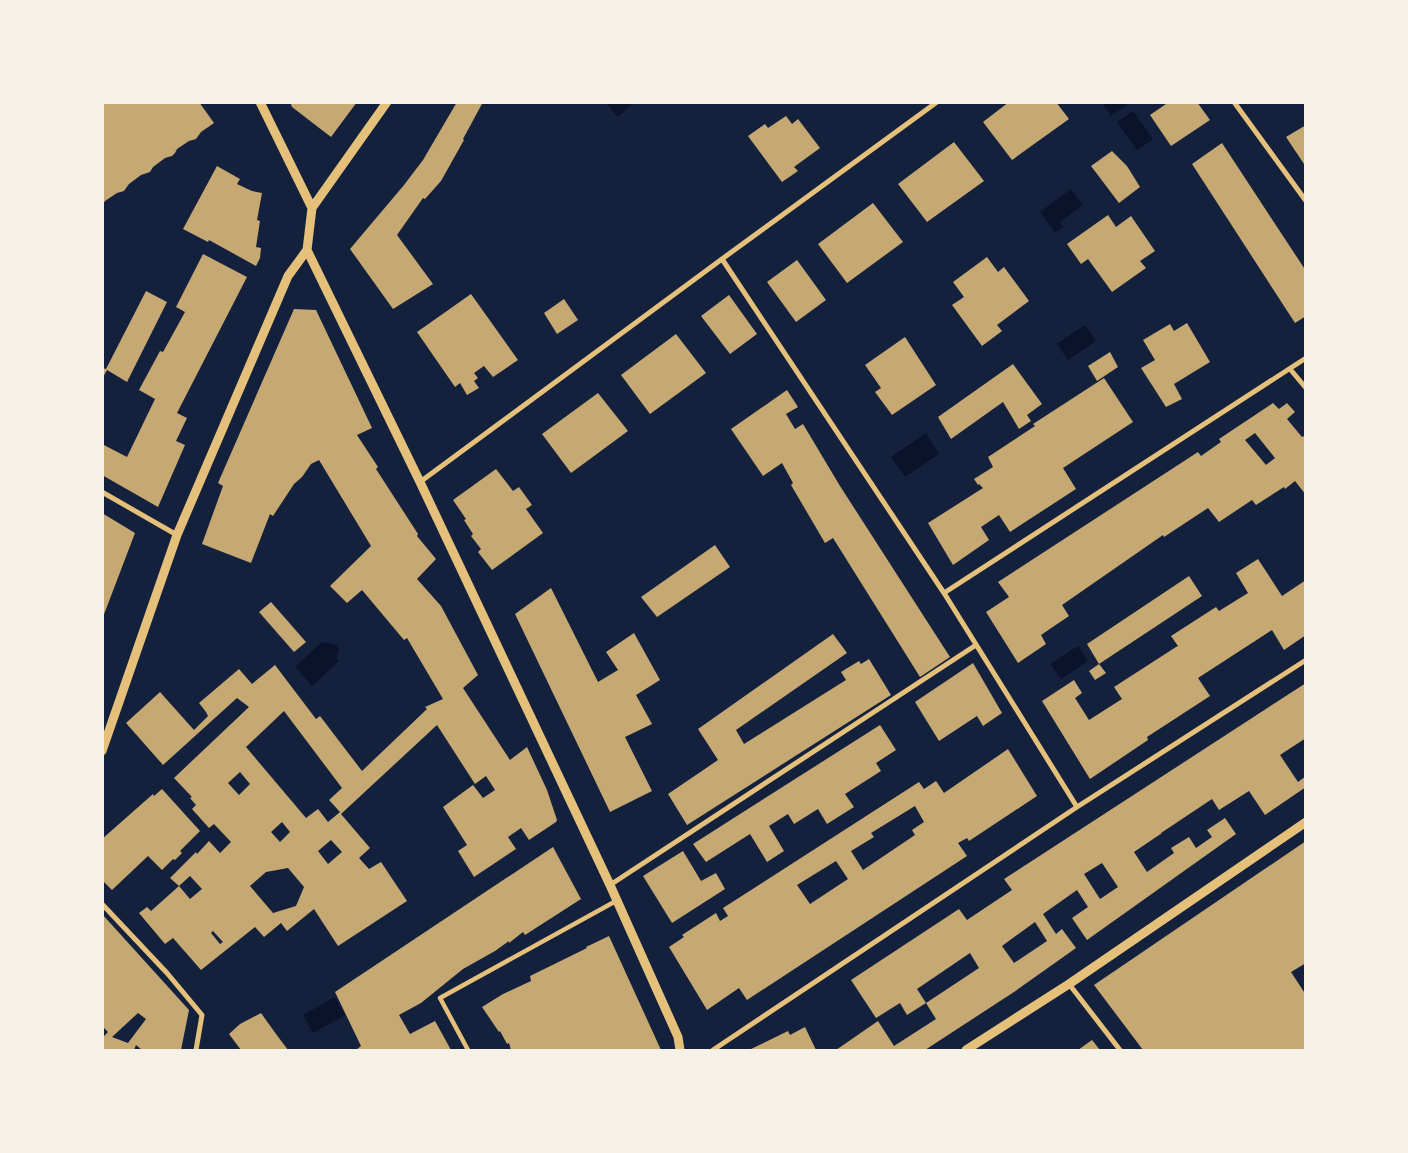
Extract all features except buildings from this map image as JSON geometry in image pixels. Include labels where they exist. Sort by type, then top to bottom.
[{"type":"street","points":[[260,102],[312,208]]},
{"type":"street","points":[[387,102],[312,208],[308,250],[420,482],[610,885],[678,1037],[680,1050]]},
{"type":"street","points":[[420,482],[937,102]]},
{"type":"street","points":[[1234,102],[1306,201]]},
{"type":"street","points":[[102,751],[177,535],[288,276],[308,250]]},
{"type":"street","points":[[722,259],[944,593],[1077,807]]},
{"type":"street","points":[[944,593],[1306,358]]},
{"type":"street","points":[[1290,369],[1306,388]]},
{"type":"street","points":[[102,492],[177,535]]},
{"type":"street","points":[[610,885],[976,645]]},
{"type":"street","points":[[713,1050],[1077,807],[1306,660]]},
{"type":"street","points":[[966,1050],[1069,984],[1306,822]]},
{"type":"street","points":[[468,1050],[440,998],[616,901]]},
{"type":"street","points":[[102,904],[168,973],[202,1015],[196,1050]]},
{"type":"street","points":[[1069,984],[1120,1050]]},
{"type":"water","points":[[606,103],[629,103],[631,105],[618,117]]},
{"type":"water","points":[[1102,103],[1130,103],[1111,116]]},
{"type":"water","points":[[1133,111],[1153,139],[1137,150],[1117,122]]},
{"type":"water","points":[[1071,189],[1083,205],[1060,222],[1063,227],[1055,233],[1040,212]]},
{"type":"water","points":[[1085,325],[1096,341],[1068,360],[1057,344]]},
{"type":"water","points":[[926,433],[939,454],[905,477],[891,457]]},
{"type":"water","points":[[322,642],[337,645],[339,651],[336,658],[339,661],[312,686],[295,667]]},
{"type":"water","points":[[1078,646],[1088,661],[1061,679],[1050,664]]},
{"type":"water","points":[[335,997],[345,1015],[313,1033],[303,1015]]}]
